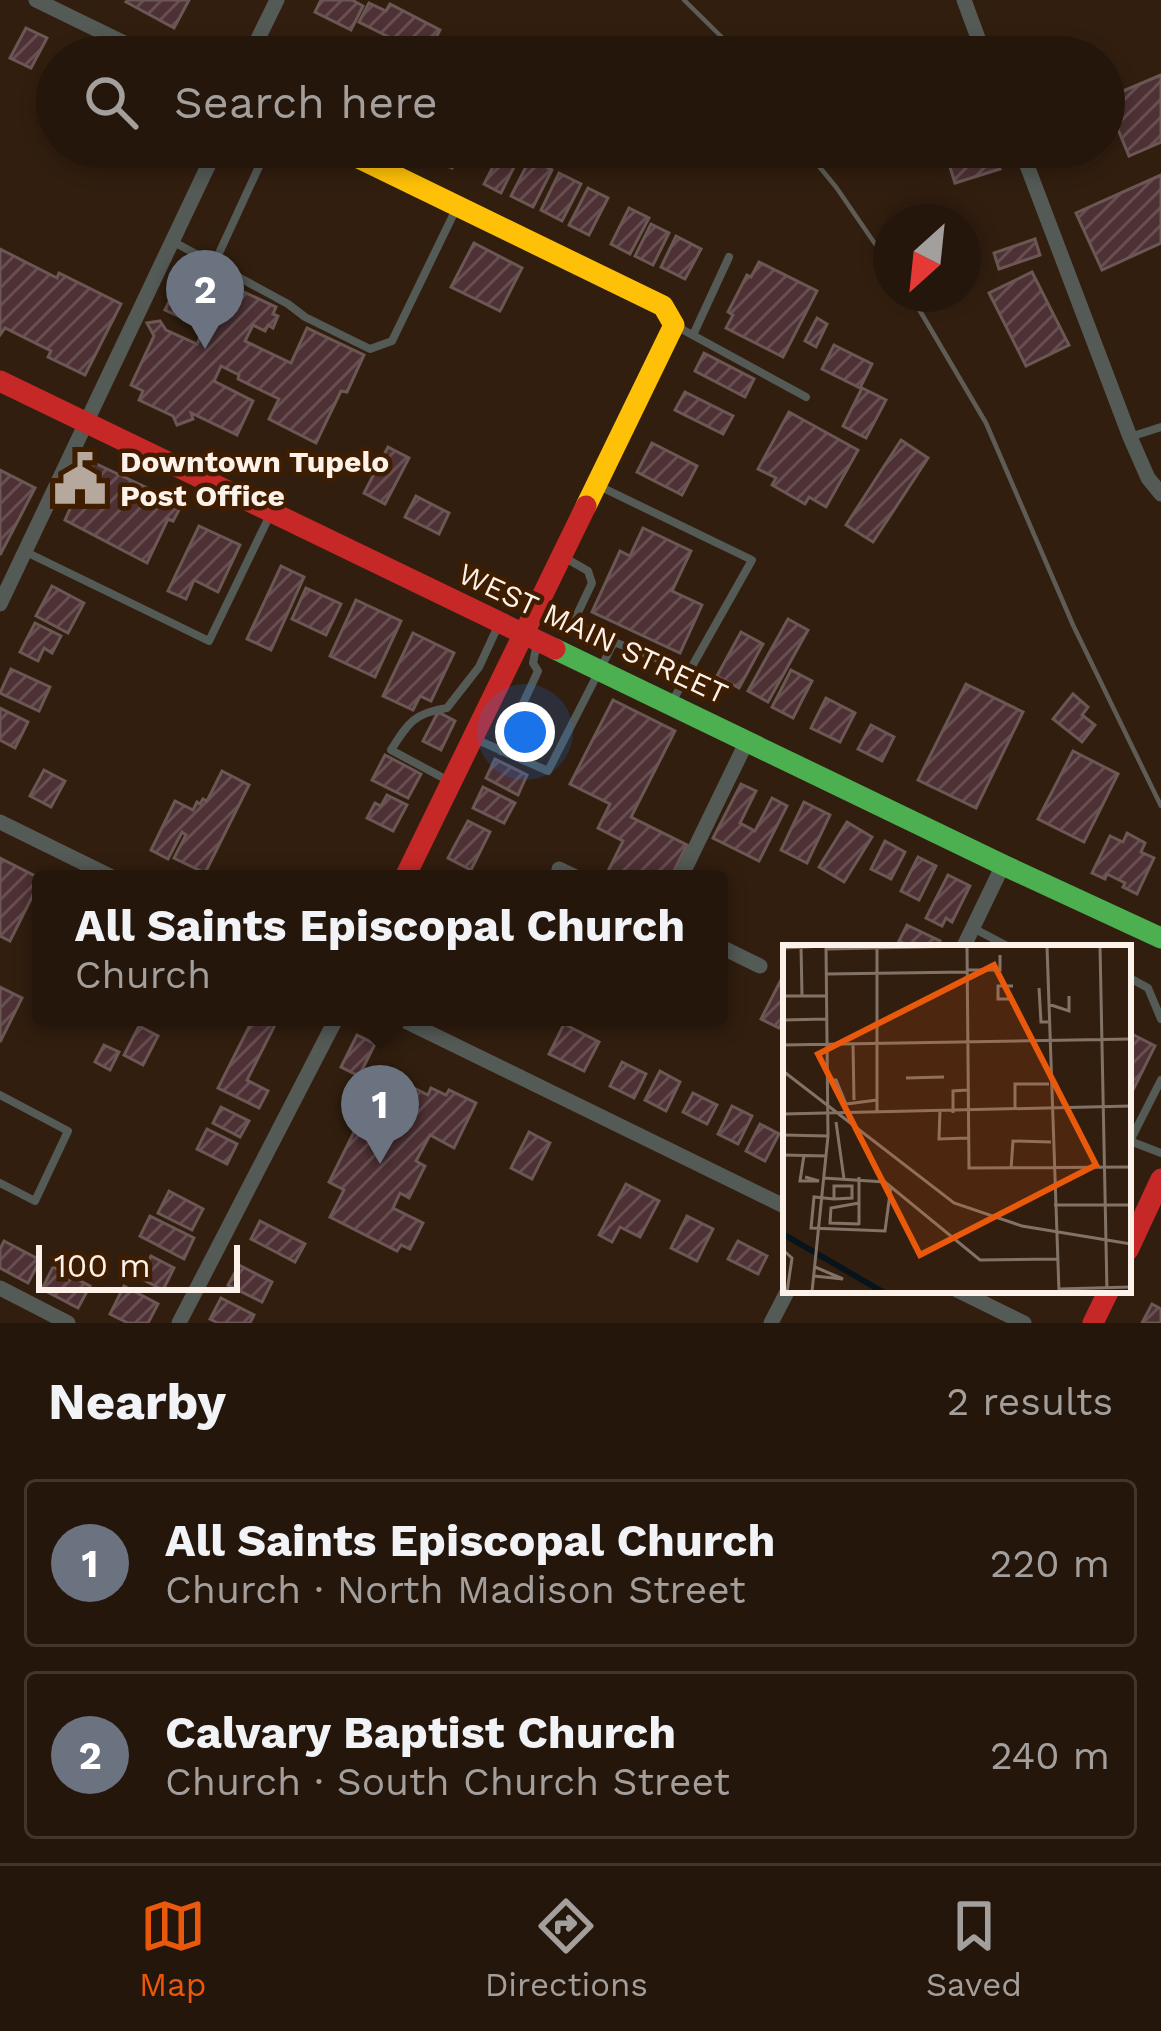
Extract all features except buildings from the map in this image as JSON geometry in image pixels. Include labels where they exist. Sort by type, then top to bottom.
[{"type":"main road","points":[[379,168],[677,322],[561,555],[530,638],[472,738],[408,870]]},
{"type":"main road","name":"WEST MAIN STREET","points":[[0,381],[1153,934]]},
{"type":"main road","points":[[1153,934],[1161,950]]},
{"type":"main road","points":[[1131,1244],[1161,1179]]},
{"type":"main road","points":[[1094,1323],[1108,1293]]},
{"type":"street","points":[[36,0],[110,36]]},
{"type":"street","points":[[259,36],[277,0]]},
{"type":"street","points":[[964,0],[978,36]]},
{"type":"street","points":[[0,604],[207,168]]},
{"type":"street","points":[[1028,168],[1130,437],[1148,478],[1161,494]]},
{"type":"street","points":[[684,870],[747,741]]},
{"type":"street","points":[[0,822],[98,870]]},
{"type":"street","points":[[964,945],[1003,865]]},
{"type":"street","points":[[728,950],[760,966]]},
{"type":"street","points":[[179,1323],[332,1026]]},
{"type":"street","points":[[415,1026],[783,1206]]},
{"type":"street","points":[[0,1288],[68,1323]]},
{"type":"street","points":[[771,1323],[786,1293]]},
{"type":"street","points":[[963,1293],[1024,1323]]},
{"type":"lane","points":[[214,264],[258,168]]},
{"type":"lane","points":[[172,241],[370,349],[392,341],[458,206]]},
{"type":"lane","points":[[729,257],[677,322],[806,397]]},
{"type":"lane","points":[[1130,437],[1161,427]]},
{"type":"lane","points":[[596,484],[752,560],[671,704]]},
{"type":"lane","points":[[26,552],[209,641],[271,514]]},
{"type":"lane","points":[[561,555],[588,571],[592,583],[573,623],[689,671]]},
{"type":"lane","points":[[451,782],[391,750],[409,722],[427,711],[447,708],[479,667],[499,623]]},
{"type":"lane","points":[[501,751],[538,671],[532,663],[530,638]]},
{"type":"lane","points":[[472,738],[548,771],[614,641]]},
{"type":"lane","points":[[973,928],[1006,945]]},
{"type":"lane","points":[[1131,979],[1148,988],[1161,1019]]},
{"type":"lane","points":[[1131,1136],[1161,1081]]},
{"type":"lane","points":[[0,1095],[68,1131],[35,1201],[0,1183]]},
{"type":"lane","points":[[1131,1141],[1161,1153]]},
{"type":"railway","points":[[684,0],[721,36]]},
{"type":"railway","points":[[820,168],[873,241]]},
{"type":"railway","points":[[921,312],[986,423],[1073,625],[1161,806]]},
{"type":"traffic: fast","points":[[555,649],[1161,938]]},
{"type":"traffic: slow","points":[[379,168],[663,306],[674,325],[586,506]]},
{"type":"traffic: jam","points":[[0,381],[555,649]]},
{"type":"traffic: jam","points":[[408,870],[586,506]]},
{"type":"traffic: jam","points":[[1131,1244],[1161,1179]]},
{"type":"traffic: jam","points":[[1093,1323],[1108,1293]]},
{"type":"place","name":"Calvary Baptist Church","points":[[205,349]]},
{"type":"place","name":"Downtown Tupelo Post Office","points":[[80,479]]},
{"type":"place","name":"All Saints Episcopal Church","points":[[380,1164]]}]
